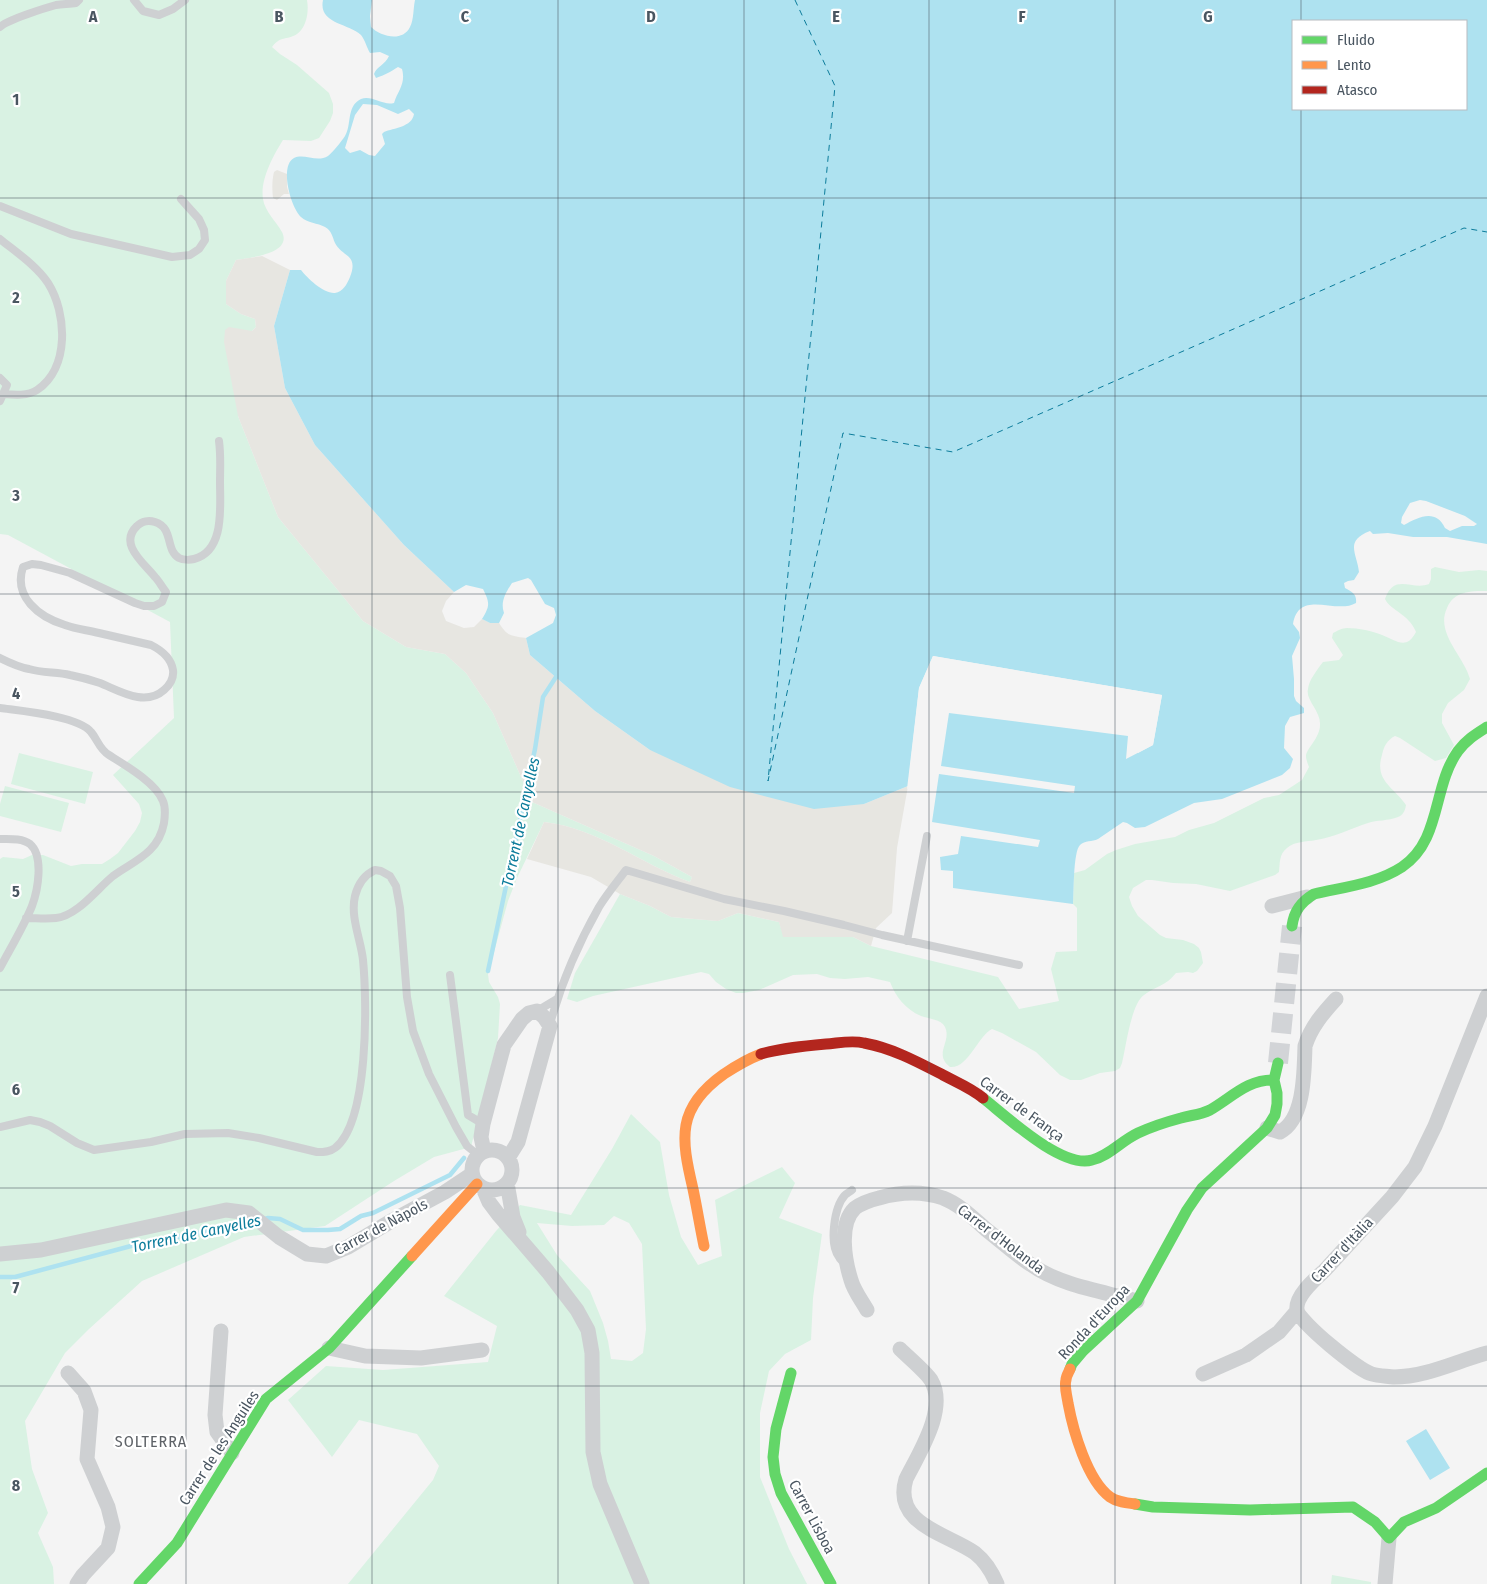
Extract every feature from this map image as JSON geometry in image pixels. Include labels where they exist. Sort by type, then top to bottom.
[{"type":"street","points":[[1272,906],[1374,880],[1390,874],[1412,859],[1424,846],[1431,832],[1449,768],[1456,754],[1471,737],[1487,727]]},
{"type":"street","points":[[1292,926],[1292,919],[1297,909],[1307,897]]},
{"type":"street","name":"Carrer d'Itàlia","points":[[1203,1374],[1246,1355],[1279,1332],[1297,1311],[1297,1303],[1313,1281],[1392,1196],[1415,1167],[1435,1126],[1487,996]]},
{"type":"street","points":[[1267,1128],[1280,1132],[1291,1124],[1302,1096],[1308,1039],[1319,1018],[1336,999]]},
{"type":"street","points":[[508,1158],[518,1142],[550,1026],[537,1011],[529,1013],[522,1019],[504,1045],[483,1124],[481,1153],[474,1161],[472,1167],[477,1182],[489,1202],[577,1310],[588,1330],[592,1354],[593,1452],[600,1484],[642,1584]]},
{"type":"street","name":"Carrer de França","points":[[704,1246],[684,1146],[684,1129],[688,1116],[692,1105],[717,1078],[747,1060],[767,1052],[788,1047],[853,1042],[866,1043],[893,1052],[924,1065],[980,1095],[1020,1127],[1073,1162],[1083,1162],[1103,1156],[1137,1134],[1180,1118],[1206,1112],[1252,1083],[1274,1080]]},
{"type":"street","name":"Ronda d'Europa","points":[[1278,1062],[1274,1080],[1278,1093],[1277,1104],[1275,1115],[1267,1128],[1202,1188],[1187,1210],[1166,1252],[1137,1301],[1083,1351],[1072,1364],[1065,1381],[1072,1426],[1082,1455],[1104,1492],[1111,1498],[1121,1502],[1153,1507],[1250,1510],[1352,1507],[1375,1522],[1389,1538]]},
{"type":"street","points":[[477,1182],[491,1190],[500,1188],[507,1183],[512,1171],[508,1158],[503,1153],[497,1151],[481,1153]]},
{"type":"street","name":"Carrer de Nàpols","points":[[0,1254],[41,1250],[226,1210],[249,1213],[279,1237],[307,1254],[326,1256],[348,1247],[445,1192],[477,1182]]},
{"type":"street","name":"Carrer de les Anguiles","points":[[139,1584],[176,1543],[266,1399],[329,1348],[477,1182]]},
{"type":"street","points":[[507,1183],[513,1217],[524,1244]]},
{"type":"street","name":"Carrer d'Holanda","points":[[867,1310],[851,1282],[846,1258],[844,1230],[847,1219],[853,1210],[862,1204],[901,1193],[916,1193],[942,1198],[955,1204],[1032,1266],[1051,1276],[1137,1301]]},
{"type":"street","points":[[1297,1311],[1306,1325],[1370,1374],[1396,1377],[1418,1374],[1487,1353]]},
{"type":"street","points":[[221,1331],[215,1415],[217,1432],[232,1453]]},
{"type":"street","points":[[329,1348],[365,1356],[421,1358],[482,1350]]},
{"type":"street","points":[[900,1349],[931,1380],[936,1400],[936,1411],[933,1421],[904,1485],[906,1502],[912,1515],[924,1526],[964,1546],[985,1562],[997,1584]]},
{"type":"street","points":[[68,1373],[84,1390],[91,1410],[87,1459],[108,1507],[113,1527],[108,1548],[77,1584]]},
{"type":"street","name":"Carrer Lisboa","points":[[791,1373],[776,1429],[773,1457],[774,1474],[781,1493],[832,1584]]},
{"type":"street","points":[[1385,1584],[1389,1538],[1404,1522],[1436,1508],[1487,1473]]},
{"type":"lane","points":[[0,27],[20,16],[57,5],[76,3],[79,0]]},
{"type":"lane","points":[[134,0],[143,11],[159,15],[173,9],[184,0]]},
{"type":"lane","points":[[0,206],[71,234],[172,257],[190,255],[200,249],[205,240],[204,230],[199,218],[182,199]]},
{"type":"lane","points":[[0,239],[38,271],[48,283],[58,305],[62,334],[62,351],[58,363],[52,375],[43,385],[28,394],[2,398]]},
{"type":"lane","points":[[0,378],[7,385],[2,398]]},
{"type":"lane","points":[[0,658],[13,665],[31,670],[52,672],[97,682],[134,697],[152,696],[162,692],[170,685],[174,676],[172,666],[168,657],[160,650],[151,645],[82,630],[58,622],[30,604],[24,596],[20,576],[23,567],[32,564],[41,565],[80,576],[135,603],[154,606],[162,602],[166,592],[155,576],[134,554],[131,545],[132,535],[137,526],[144,521],[154,522],[162,526],[168,534],[172,551],[180,558],[190,560],[209,552],[218,533],[220,513],[222,462],[219,441]]},
{"type":"lane","points":[[0,708],[72,721],[91,731],[101,750],[144,778],[158,792],[163,801],[165,811],[162,831],[152,848],[127,868],[114,875],[71,913],[57,918],[26,918]]},
{"type":"lane","points":[[908,941],[927,836]]},
{"type":"lane","points":[[0,838],[16,839],[29,843],[36,851],[39,863],[32,906],[0,968]]},
{"type":"lane","points":[[0,1127],[30,1120],[40,1122],[50,1126],[78,1144],[94,1150],[196,1133],[228,1133],[259,1138],[317,1152],[326,1152],[334,1149],[342,1142],[349,1130],[358,1106],[364,1050],[365,982],[363,957],[354,911],[354,897],[362,879],[375,870],[382,871],[390,876],[396,886],[400,908],[407,997],[413,1031],[429,1074],[467,1146],[481,1153]]},
{"type":"lane","points":[[550,1026],[557,999],[576,952],[599,906],[626,870],[724,899],[1019,965]]},
{"type":"lane","points":[[450,975],[468,1115],[483,1124]]},
{"type":"lane","points":[[537,1011],[557,999]]},
{"type":"lane","points":[[848,1266],[838,1257],[833,1242],[833,1230],[842,1200],[845,1194],[852,1190]]},
{"type":"green space","points":[[0,0],[307,0],[308,9],[303,27],[297,34],[281,39],[272,47],[297,65],[329,93],[333,104],[333,113],[319,138],[311,141],[283,140],[265,176],[263,199],[266,208],[282,232],[284,239],[281,245],[268,254],[236,260],[226,281],[226,304],[241,314],[255,319],[256,327],[252,331],[244,331],[238,416],[278,517],[363,621],[406,647],[445,654],[466,673],[493,713],[532,802],[654,856],[692,877],[690,882],[583,831],[544,822],[508,901],[488,974],[489,982],[500,1004],[498,1038],[471,1147],[434,1157],[325,1226],[244,1237],[142,1281],[65,1353],[25,1421],[32,1469],[48,1513],[38,1533],[53,1567],[54,1584],[0,1584],[0,859],[3,857],[23,859],[32,855],[43,855],[71,866],[102,864],[118,853],[135,831],[142,813],[139,804],[113,775],[174,718],[170,622],[8,535],[0,534]]},
{"type":"green space","points":[[1435,567],[1459,572],[1487,571],[1487,591],[1458,595],[1450,602],[1444,617],[1447,635],[1467,670],[1470,679],[1464,690],[1448,703],[1442,714],[1442,723],[1454,745],[1446,758],[1435,761],[1400,738],[1395,736],[1392,738],[1384,749],[1380,764],[1386,783],[1406,805],[1402,814],[1394,818],[1368,823],[1329,837],[1294,844],[1283,853],[1280,859],[1279,872],[1275,875],[1230,891],[1196,884],[1152,880],[1146,880],[1133,888],[1129,897],[1138,916],[1166,938],[1183,940],[1194,944],[1201,952],[1203,963],[1193,973],[1176,973],[1168,981],[1148,992],[1139,1000],[1132,1016],[1122,1063],[1120,1068],[1115,1071],[1100,1073],[1081,1080],[1070,1080],[1060,1075],[1036,1052],[992,1029],[982,1038],[968,1058],[956,1066],[950,1067],[943,1057],[947,1032],[943,1024],[910,1010],[898,998],[890,982],[868,977],[845,979],[830,978],[817,974],[793,975],[759,990],[736,993],[716,982],[709,974],[701,972],[593,996],[577,1002],[567,999],[575,973],[620,894],[671,917],[718,921],[738,913],[779,922],[784,937],[853,937],[871,946],[998,977],[1019,1009],[1059,1001],[1051,969],[1056,952],[1077,951],[1077,908],[1073,904],[1074,873],[1085,870],[1107,854],[1116,850],[1135,844],[1175,837],[1189,830],[1214,823],[1264,798],[1279,795],[1302,780],[1309,767],[1306,756],[1318,734],[1320,725],[1320,720],[1309,697],[1309,686],[1323,662],[1339,660],[1343,655],[1332,638],[1333,633],[1345,628],[1365,630],[1405,643],[1416,632],[1409,621],[1391,607],[1385,599],[1393,586],[1398,584],[1423,586],[1429,584],[1431,569]]},
{"type":"green space","points":[[19,753],[93,772],[85,804],[11,784]]},
{"type":"green space","points":[[5,786],[69,803],[61,832],[0,816],[0,804]]},
{"type":"green space","points":[[631,1114],[660,1142],[669,1195],[681,1237],[698,1265],[722,1256],[715,1200],[782,1167],[795,1183],[779,1218],[822,1234],[813,1298],[811,1340],[785,1354],[769,1371],[760,1413],[760,1477],[789,1549],[807,1584],[348,1584],[433,1480],[439,1466],[417,1434],[359,1420],[332,1457],[288,1400],[326,1366],[383,1370],[488,1362],[497,1326],[444,1296],[496,1231],[520,1205],[571,1215],[612,1149]],"holes":[[[614,1216],[629,1223],[642,1244],[646,1329],[643,1353],[632,1361],[611,1359],[603,1323],[590,1291],[557,1255],[537,1223],[572,1226],[604,1225]]]},
{"type":"green space","points":[[1332,1575],[1371,1582],[1371,1584],[1331,1584]]},
{"type":"sand","points":[[277,170],[287,174],[289,194],[284,194],[277,200],[273,198],[272,188],[274,172]]},
{"type":"sand","points":[[262,256],[290,270],[274,326],[285,388],[315,445],[404,545],[454,592],[446,601],[442,611],[446,621],[464,628],[474,627],[482,619],[490,623],[499,623],[504,631],[510,635],[526,638],[530,655],[595,711],[650,750],[864,804],[908,786],[897,848],[892,913],[876,928],[871,946],[853,937],[783,937],[779,922],[738,913],[718,921],[671,917],[620,894],[591,877],[527,859],[544,822],[583,831],[690,882],[692,877],[654,856],[532,802],[493,713],[466,673],[445,654],[406,647],[363,621],[278,517],[238,416],[224,342],[225,330],[229,327],[252,331],[256,327],[255,319],[241,314],[226,304],[226,281],[236,260]]},
{"type":"water","points":[[323,0],[372,0],[371,27],[385,35],[397,36],[402,35],[410,27],[415,0],[1487,0],[1487,544],[1447,537],[1413,537],[1388,533],[1373,534],[1370,531],[1357,539],[1354,548],[1359,572],[1354,580],[1344,583],[1345,588],[1355,595],[1356,603],[1348,606],[1319,604],[1303,607],[1297,613],[1293,624],[1299,632],[1300,638],[1292,656],[1294,696],[1296,701],[1304,708],[1304,713],[1290,717],[1285,726],[1284,748],[1293,759],[1290,768],[1282,775],[1222,799],[1194,803],[1145,827],[1135,828],[1123,822],[1098,839],[1082,843],[1076,856],[1073,904],[953,888],[953,871],[941,870],[940,857],[958,854],[961,836],[1038,847],[1040,840],[932,822],[939,774],[1074,793],[1075,786],[941,766],[949,713],[1128,736],[1126,759],[1153,745],[1162,695],[933,656],[919,688],[908,786],[864,804],[814,809],[730,787],[650,750],[595,711],[530,655],[526,638],[553,623],[556,615],[554,608],[545,604],[531,580],[528,578],[512,583],[504,597],[504,613],[499,623],[490,623],[482,619],[487,611],[488,604],[483,589],[466,585],[454,592],[404,545],[315,445],[285,388],[274,326],[290,270],[301,270],[321,288],[335,293],[346,285],[352,270],[351,260],[338,248],[329,230],[303,219],[297,212],[290,196],[287,169],[294,158],[319,159],[328,156],[345,136],[351,111],[356,102],[365,98],[390,104],[394,103],[403,79],[402,69],[398,67],[376,78],[375,71],[389,56],[380,52],[370,53],[361,35],[335,22],[325,14]],"holes":[[[363,104],[377,105],[398,114],[409,109],[414,114],[410,122],[382,134],[385,144],[375,156],[360,150],[350,153],[345,148],[355,115]],[[1420,500],[1465,516],[1477,524],[1474,526],[1462,526],[1450,531],[1437,518],[1432,516],[1421,517],[1404,525],[1401,523],[1402,517],[1410,503]]]},
{"type":"water","points":[[1426,1429],[1450,1468],[1430,1480],[1406,1441]]},
{"type":"pier","points":[[933,656],[1162,695],[1153,745],[1138,753],[1138,750],[1151,743],[1159,697],[934,658],[922,688],[910,787],[907,789],[919,688]]},
{"type":"waterway","name":"Torrent de Canyelles","points":[[488,971],[535,749],[543,697],[556,677]]},
{"type":"waterway","name":"Torrent de Canyelles","points":[[262,1220],[268,1218],[280,1219],[303,1230],[340,1229],[361,1216],[373,1213],[450,1175],[464,1158]]},
{"type":"waterway","name":"Torrent de Canyelles","points":[[0,1277],[15,1277],[131,1246],[255,1222]]},
{"type":"ferry route","points":[[795,0],[835,86],[768,781],[843,433],[953,452],[1464,228],[1487,232]]},
{"type":"tunnel","points":[[1278,1063],[1292,926]]},
{"type":"traffic: fast","points":[[1292,926],[1294,916],[1299,907],[1314,894],[1360,884],[1392,873],[1415,856],[1424,843],[1430,828],[1450,765],[1464,744],[1487,727]]},
{"type":"traffic: fast","points":[[1070,1369],[1083,1351],[1137,1301],[1187,1210],[1202,1188],[1267,1128],[1275,1115],[1277,1104],[1274,1080],[1278,1063]]},
{"type":"traffic: fast","points":[[983,1098],[1050,1149],[1080,1161],[1098,1158],[1132,1136],[1153,1127],[1206,1112],[1248,1086],[1274,1080]]},
{"type":"traffic: fast","points":[[139,1584],[177,1543],[266,1399],[329,1348],[412,1256]]},
{"type":"traffic: fast","points":[[791,1373],[776,1429],[773,1457],[775,1474],[781,1493],[831,1584]]},
{"type":"traffic: fast","points":[[1135,1504],[1153,1507],[1250,1510],[1353,1507],[1375,1522],[1389,1538],[1404,1522],[1436,1508],[1487,1473]]},
{"type":"traffic: slow","points":[[704,1246],[686,1154],[686,1125],[697,1099],[708,1087],[733,1068],[761,1054]]},
{"type":"traffic: slow","points":[[412,1256],[477,1184]]},
{"type":"traffic: slow","points":[[1070,1369],[1066,1377],[1065,1388],[1073,1427],[1088,1467],[1094,1479],[1110,1497],[1125,1503],[1135,1504]]},
{"type":"traffic: jam","points":[[761,1054],[785,1049],[859,1042],[885,1048],[914,1060],[968,1088],[983,1098]]},
{"type":"district","name":"SOLTERRA","points":[[151,1441]]}]
